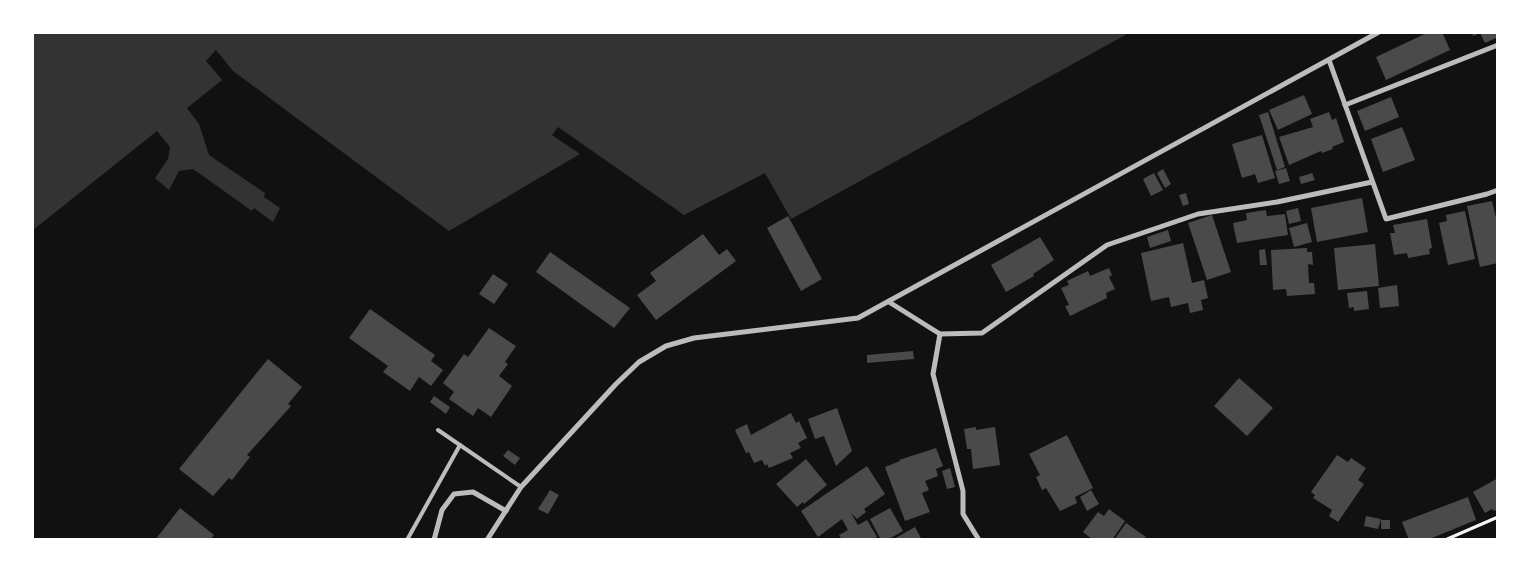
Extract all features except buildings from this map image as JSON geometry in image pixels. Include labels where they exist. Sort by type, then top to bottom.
[{"type":"street","points":[[488,540],[520,487],[616,384],[639,362],[666,346],[694,338],[858,318],[1379,32]]},
{"type":"street","points":[[1344,105],[1498,45]]},
{"type":"street","points":[[1329,60],[1386,218],[1498,190]]},
{"type":"street","points":[[889,302],[940,334],[982,333],[1107,245],[1198,214],[1277,202],[1372,182]]},
{"type":"street","points":[[940,334],[933,374],[963,490],[963,514],[979,540]]},
{"type":"street","points":[[434,540],[442,510],[454,494],[473,492],[506,511]]},
{"type":"lane","points":[[438,430],[520,487]]},
{"type":"lane","points":[[407,540],[460,445]]},
{"type":"path","points":[[1445,540],[1498,517]]},
{"type":"shaded area","points":[[33,32],[1129,33],[791,219],[765,173],[684,215],[558,127],[552,135],[580,154],[449,231],[233,71],[216,50],[206,61],[222,80],[187,108],[199,124],[209,155],[265,193],[264,197],[280,208],[273,222],[254,208],[252,211],[193,169],[179,171],[169,190],[155,178],[168,159],[170,147],[157,131],[33,230]]}]
